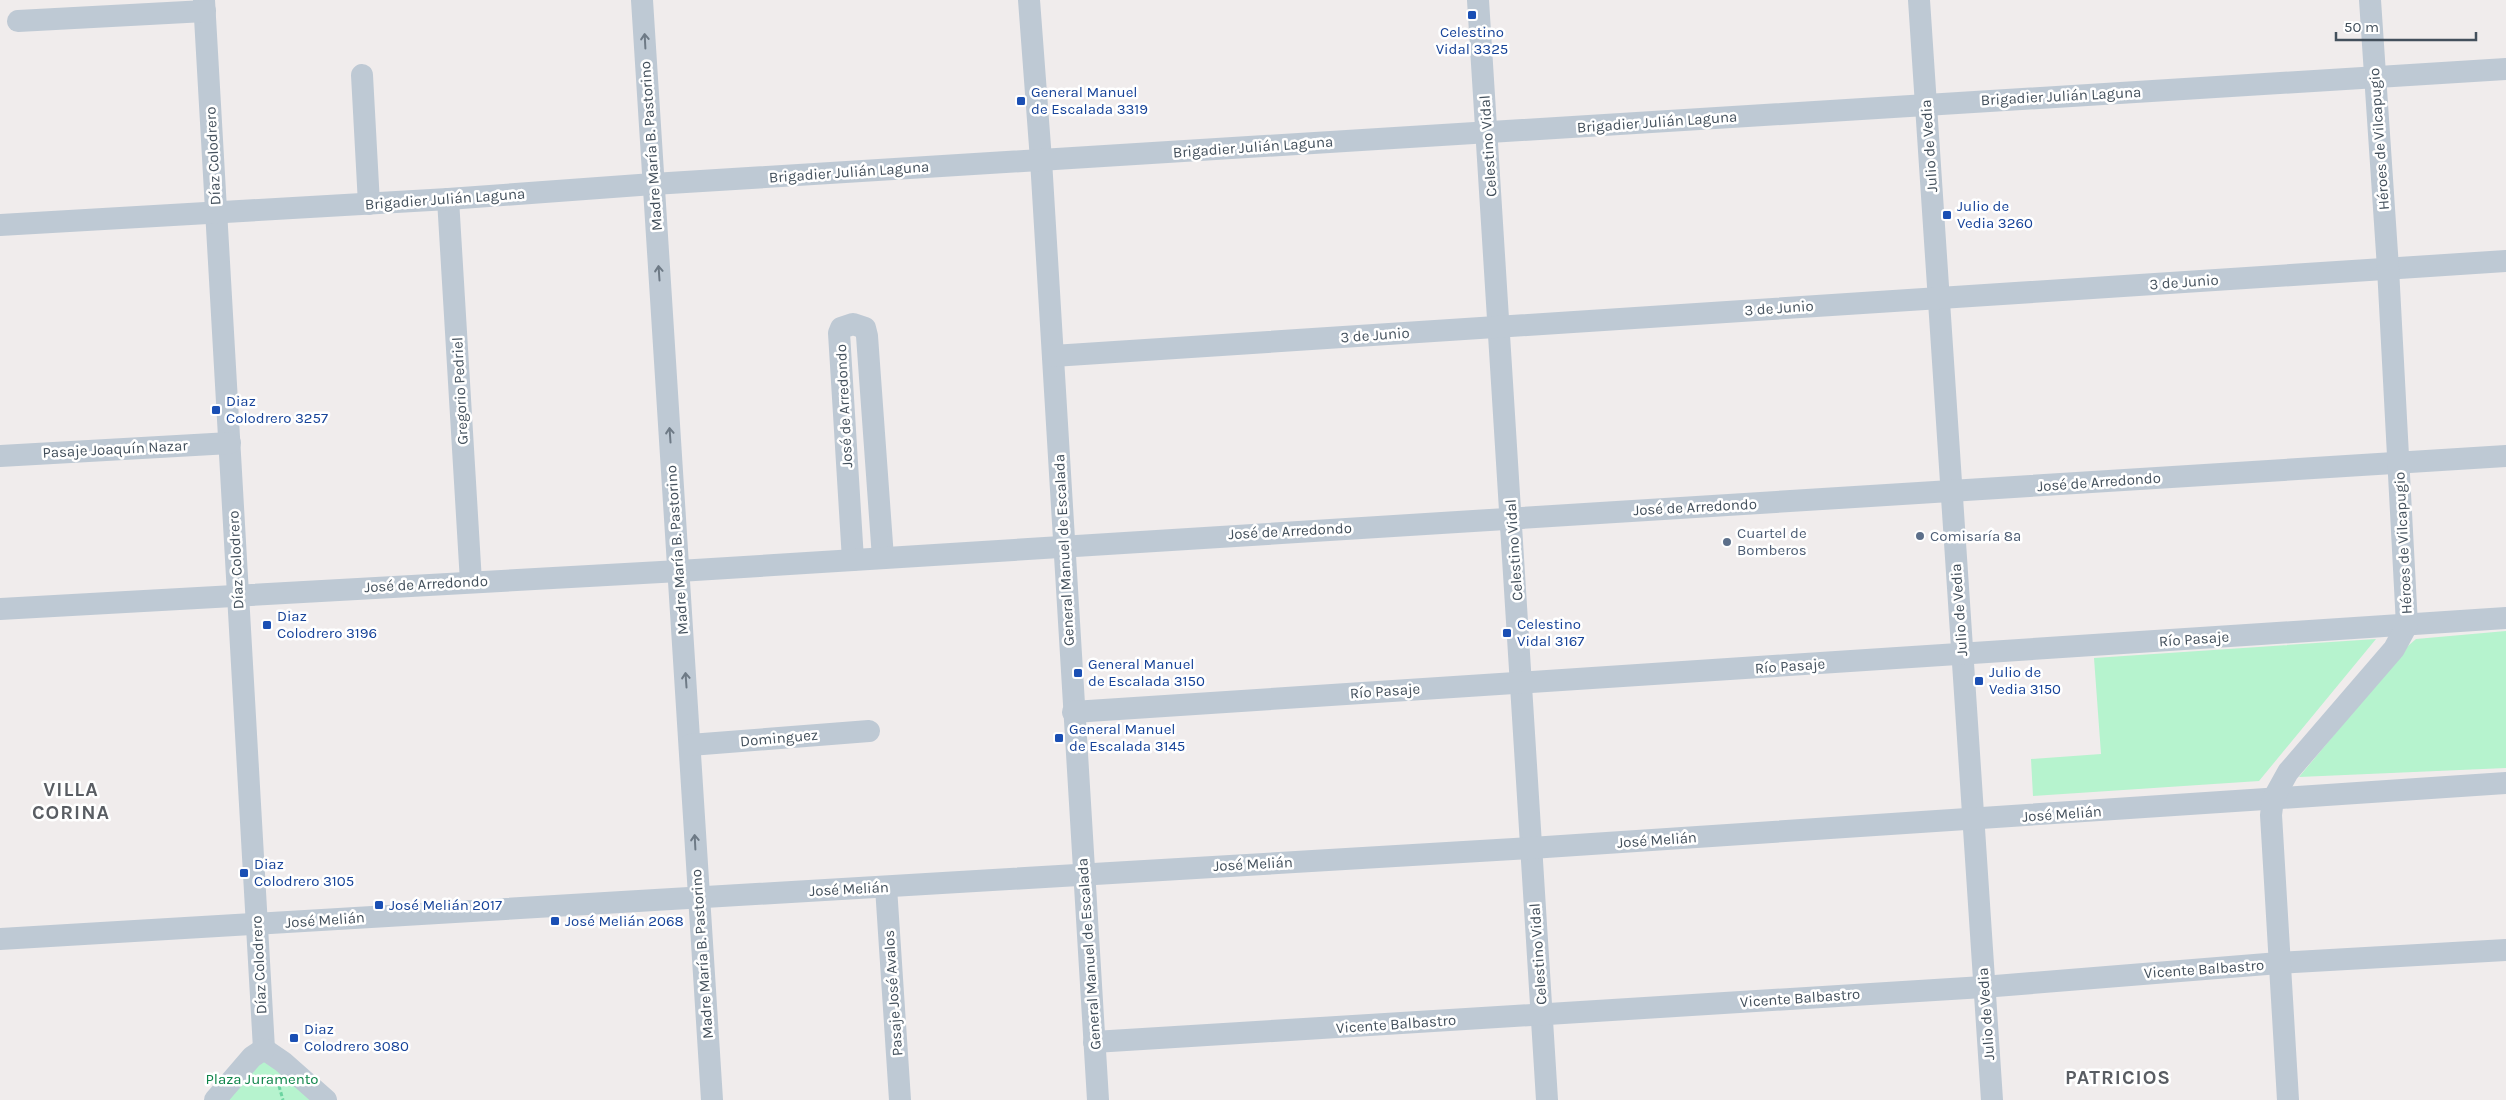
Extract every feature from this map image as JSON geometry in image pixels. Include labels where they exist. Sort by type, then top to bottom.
[{"type":"street","name":"Madre María B. Pastorino","points":[[642,0],[712,1100]]},
{"type":"street","name":"General Manuel de Escalada","points":[[1029,0],[1041,160],[1098,1100]]},
{"type":"street","name":"Celestino Vidal","points":[[1478,0],[1488,132],[1547,1100]]},
{"type":"street","name":"Julio de Vedia","points":[[1919,0],[1992,1100]]},
{"type":"street","name":"Héroes de Vilcapugio","points":[[2288,1100],[2271,815],[2273,799],[2288,772],[2394,649],[2407,624],[2388,268],[2370,0]]},
{"type":"street","points":[[18,21],[204,6]]},
{"type":"street","name":"Díaz Colodrero","points":[[204,6],[264,1049]]},
{"type":"street","name":"Brigadier Julián Laguna","points":[[0,225],[369,204],[653,184],[2506,69]]},
{"type":"street","points":[[362,75],[369,204]]},
{"type":"street","name":"Gregorio Pedriel","points":[[448,199],[471,582]]},
{"type":"street","name":"3 de Junio","points":[[1053,356],[2506,261]]},
{"type":"street","name":"José de Arredondo","points":[[853,560],[840,333],[841,328],[853,324],[865,328],[867,336],[883,558]]},
{"type":"street","name":"Pasaje Joaquín Nazar","points":[[0,456],[230,443]]},
{"type":"street","name":"José de Arredondo","points":[[0,609],[679,571],[1064,545],[1951,492],[2506,456]]},
{"type":"street","name":"Río Pasaje","points":[[1073,712],[2506,618]]},
{"type":"street","name":"Dominguez","points":[[690,745],[869,731]]},
{"type":"street","name":"José Melián","points":[[0,939],[1531,848],[2506,784]]},
{"type":"street","name":"Pasaje José Avalos","points":[[886,887],[900,1100]]},
{"type":"street","name":"Vicente Balbastro","points":[[1094,1042],[1984,987],[2279,964],[2506,950]]},
{"type":"street","points":[[215,1100],[252,1057],[264,1049],[283,1062],[326,1100]]},
{"type":"green space","points":[[2506,631],[2506,768],[2299,777],[2408,646],[2416,639]]},
{"type":"green space","points":[[2376,639],[2259,781],[2033,796],[2031,759],[2101,754],[2094,658]]},
{"type":"green space","name":"Plaza Juramento","points":[[264,1049],[321,1100],[215,1100]]},
{"type":"place","name":"Celestino Vidal 3325","points":[[1472,15]]},
{"type":"place","name":"General Manuel de Escalada 3319","points":[[1021,101]]},
{"type":"place","name":"Julio de Vedia 3260","points":[[1947,215]]},
{"type":"place","name":"Diaz Colodrero 3257","points":[[216,410]]},
{"type":"place","name":"Comisaría 8ª","points":[[1920,536]]},
{"type":"place","name":"Cuartel de Bomberos","points":[[1727,542]]},
{"type":"place","name":"Diaz Colodrero 3196","points":[[267,625]]},
{"type":"place","name":"Celestino Vidal 3167","points":[[1507,633]]},
{"type":"place","name":"General Manuel de Escalada 3150","points":[[1078,673]]},
{"type":"place","name":"Julio de Vedia 3150","points":[[1979,681]]},
{"type":"place","name":"General Manuel de Escalada 3145","points":[[1059,738]]},
{"type":"place","name":"Diaz Colodrero 3105","points":[[244,873]]},
{"type":"place","name":"José Melián 2017","points":[[379,905]]},
{"type":"place","name":"José Melián 2068","points":[[555,921]]},
{"type":"place","name":"Diaz Colodrero 3080","points":[[294,1038]]},
{"type":"district","name":"VILLA CORINA","points":[[71,800]]},
{"type":"district","name":"PATRICIOS","points":[[2118,1077]]}]
